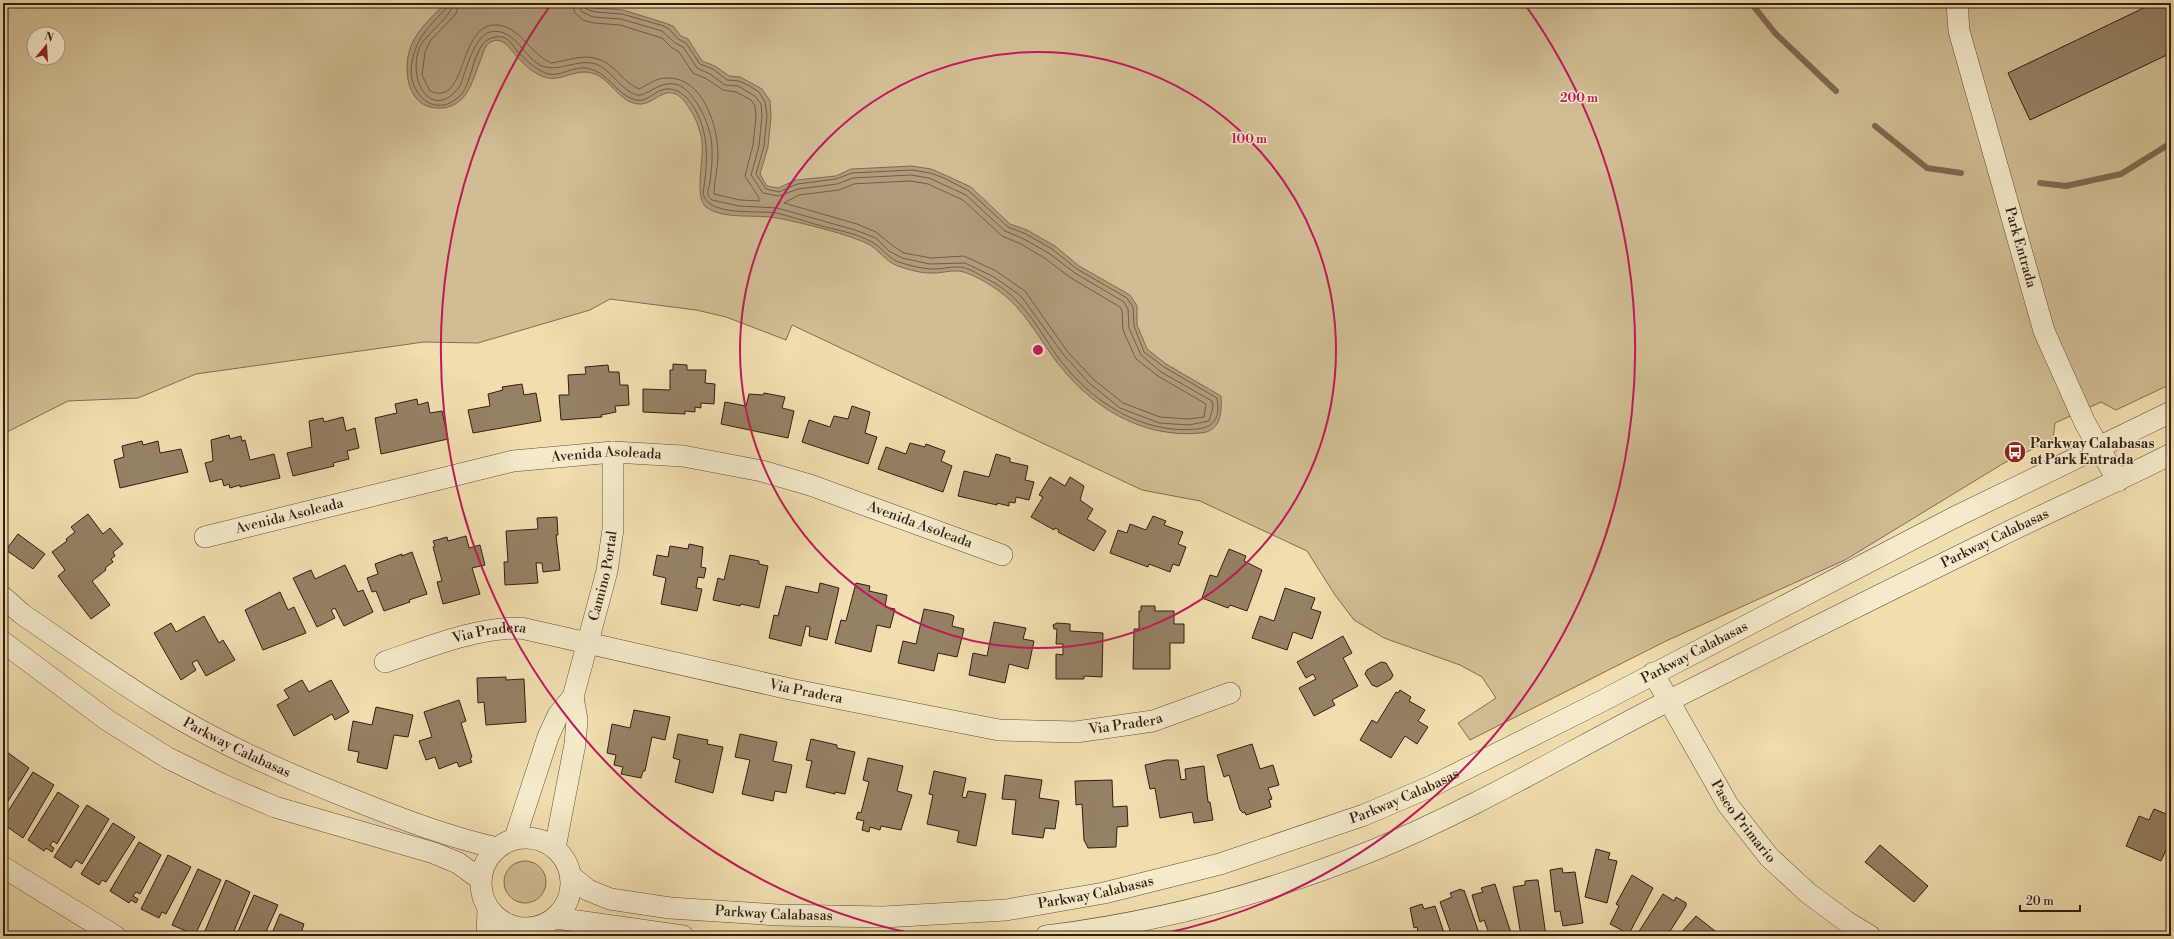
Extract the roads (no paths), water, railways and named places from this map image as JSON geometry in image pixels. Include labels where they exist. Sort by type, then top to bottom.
[{"type":"street","name":"Park Entrada","points":[[1957,3],[1959,31],[2044,331],[2085,423],[2118,481]]},
{"type":"street","name":"Parkway Calabasas","points":[[572,877],[588,890],[610,899],[670,908],[778,915],[883,917],[1006,910],[1104,893],[1220,864],[1364,815],[1489,759],[1953,518],[2171,412]]},
{"type":"street","name":"Avenida Asoleada","points":[[205,537],[513,461],[613,452],[683,456],[762,471],[810,485],[1002,555]]},
{"type":"street","name":"Camino Portal","points":[[515,838],[538,769],[558,716],[572,697],[607,571],[612,536],[613,452]]},
{"type":"street","name":"Parkway Calabasas","points":[[1046,936],[1080,932],[1167,915],[1261,891],[1368,852],[1467,807],[1668,701],[1998,536],[2118,481],[2171,454]]},
{"type":"street","name":"Parkway Calabasas","points":[[3,597],[22,614],[163,709],[246,754],[309,783],[414,824],[465,841],[497,848]]},
{"type":"street","name":"Via Pradera","points":[[385,662],[442,642],[498,628],[521,628],[790,689],[999,730],[1076,732],[1153,720],[1230,693]]},
{"type":"street","points":[[3,642],[33,666],[107,720],[168,758],[221,784],[275,807],[434,853],[458,863],[480,879]]},
{"type":"street","name":"Paseo Primario","points":[[1653,674],[1728,805],[1769,857],[1808,893],[1847,922],[1870,936]]},
{"type":"street","name":"Camino Portal","points":[[555,848],[575,744],[577,720],[572,697]]},
{"type":"street","points":[[538,769],[546,765],[556,765],[564,769],[569,776]]},
{"type":"street","points":[[487,936],[488,909],[482,892],[480,879],[483,867],[497,848],[515,838],[537,839],[555,848],[568,864],[572,877],[571,892],[566,906],[556,918],[545,925],[530,932],[507,924],[488,909]]},
{"type":"street","points":[[3,867],[27,884],[115,936]]},
{"type":"street","points":[[556,918],[683,936]]},
{"type":"water","points":[[445,3],[586,3],[595,8],[623,10],[673,26],[681,36],[688,39],[702,61],[715,66],[729,76],[740,77],[762,89],[770,101],[771,116],[768,147],[760,174],[767,186],[778,188],[796,180],[836,176],[851,169],[912,166],[931,169],[971,187],[1010,224],[1027,230],[1055,246],[1079,266],[1130,295],[1137,306],[1137,325],[1147,349],[1166,364],[1221,396],[1219,420],[1213,429],[1208,432],[1179,433],[1157,430],[1137,424],[1117,415],[1099,404],[1082,390],[1067,374],[1018,308],[1000,292],[971,275],[959,271],[933,273],[912,270],[888,261],[874,248],[862,241],[838,233],[777,218],[721,214],[706,207],[702,202],[700,187],[702,142],[700,131],[694,116],[685,102],[679,96],[672,93],[661,95],[644,104],[638,104],[631,102],[620,95],[606,81],[595,74],[582,72],[559,78],[548,78],[533,71],[524,64],[507,45],[496,40],[492,41],[486,46],[473,81],[466,94],[460,101],[454,105],[444,108],[427,106],[419,101],[413,94],[409,85],[407,75],[408,55],[418,34]]},
{"type":"waterway","points":[[1751,3],[1775,33],[1836,91]]},
{"type":"waterway","points":[[1875,126],[1927,168],[1961,173]]},
{"type":"waterway","points":[[2040,183],[2066,186],[2121,174],[2171,143]]},
{"type":"place","name":"Parkway Calabasas at Park Entrada","points":[[2015,452]]}]
